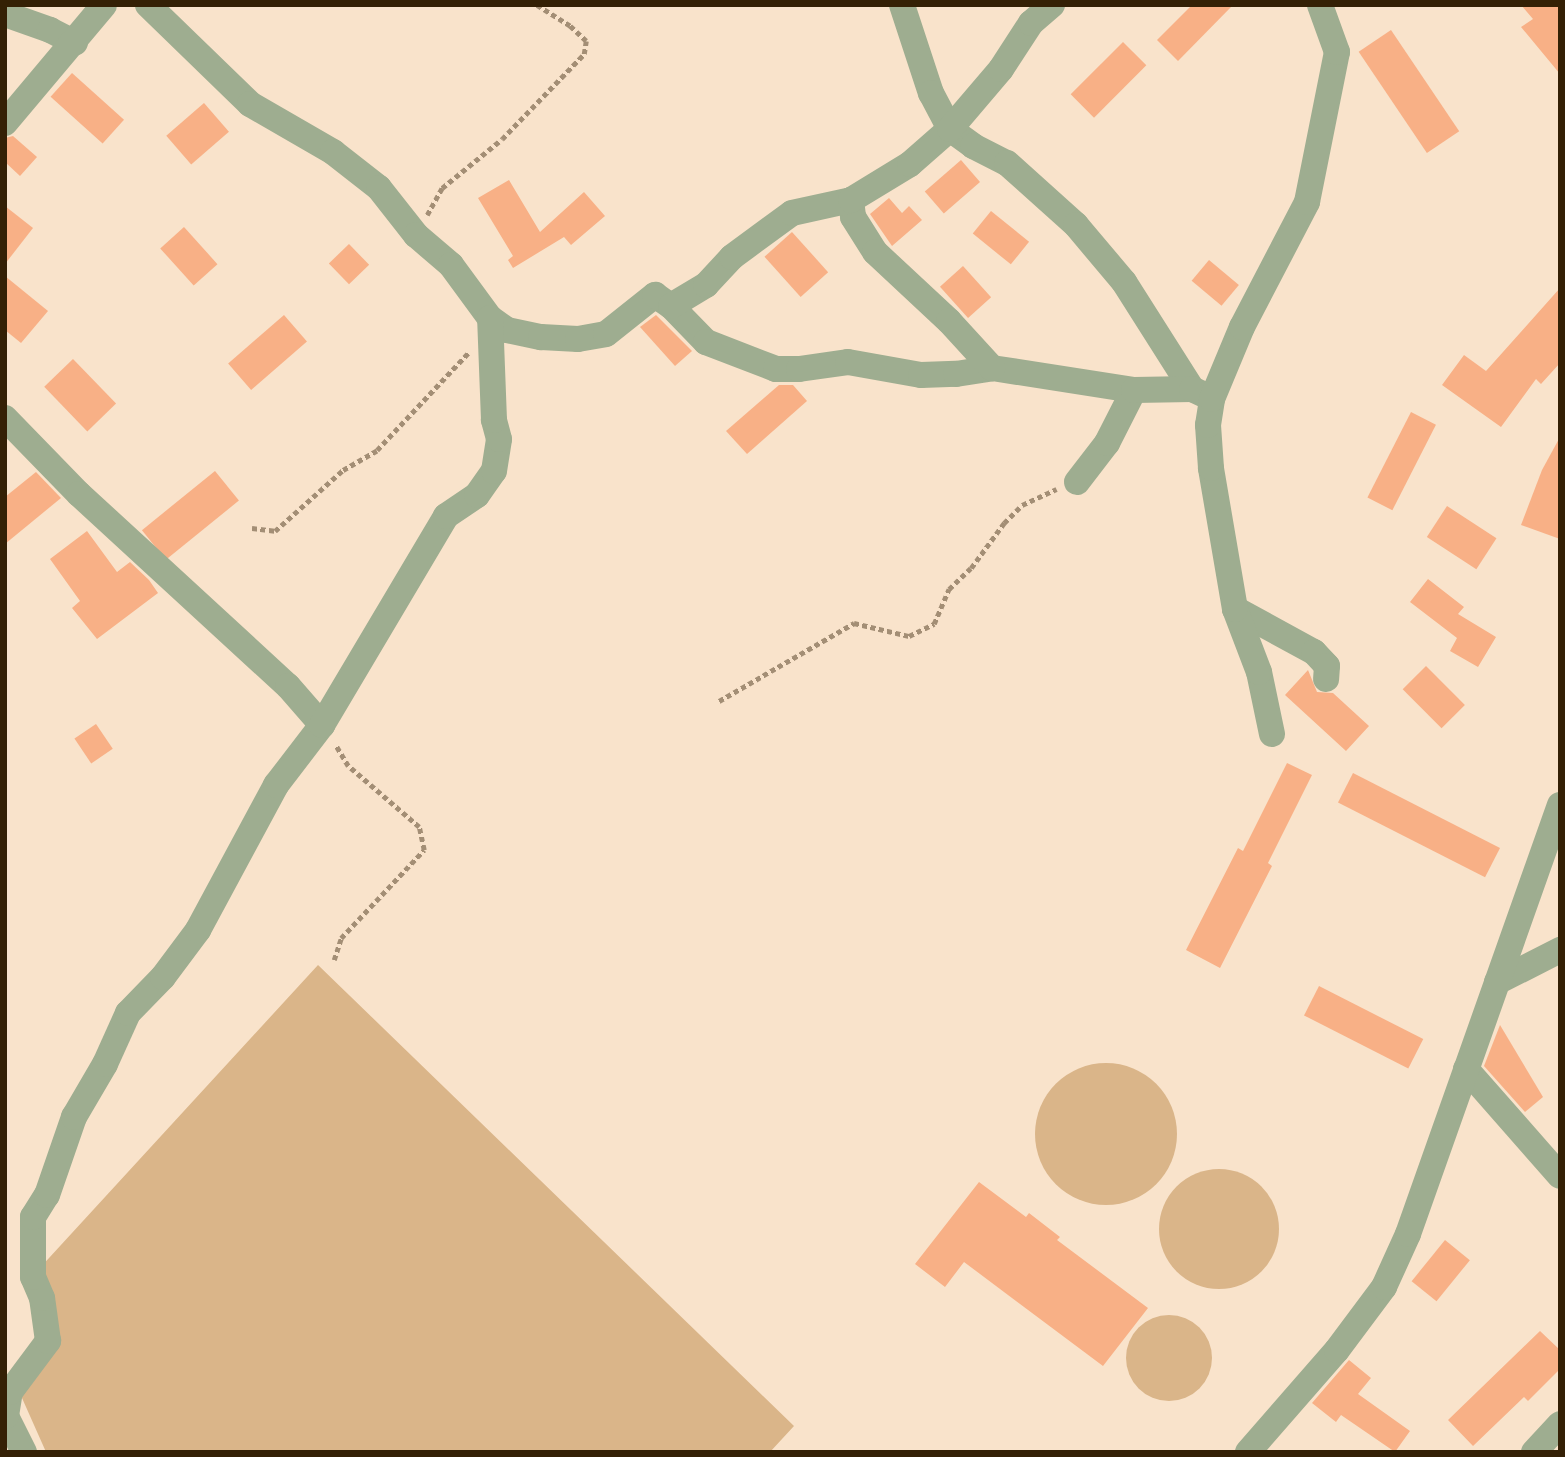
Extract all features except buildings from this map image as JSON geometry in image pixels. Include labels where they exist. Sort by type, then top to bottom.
[{"type":"street","points":[[5,123],[75,43],[104,5]]},
{"type":"street","points":[[24,1452],[6,1416],[10,1392],[48,1341],[32,1262],[33,1217],[47,1195],[74,1117],[105,1064],[128,1013],[163,977],[198,930],[276,785],[322,725],[446,516],[477,495],[494,471],[499,439],[494,420],[491,330],[451,265],[416,236],[379,188],[359,170],[250,104],[148,5]]},
{"type":"street","points":[[902,5],[931,93],[950,129],[973,146],[1007,163],[1076,225],[1124,282],[1202,394],[1208,425],[1211,468],[1235,609],[1259,672],[1272,734]]},
{"type":"street","points":[[671,306],[706,285],[732,257],[792,213],[851,200],[909,164],[950,129],[1001,69],[1031,23],[1052,5]]},
{"type":"street","points":[[1202,394],[1242,327],[1307,202],[1337,52],[1320,5]]},
{"type":"street","points":[[5,14],[50,30],[75,43]]},
{"type":"street","points":[[851,200],[853,216],[875,252],[949,321],[992,368]]},
{"type":"street","points":[[491,330],[578,339],[606,334],[655,295],[671,306],[706,342],[776,369],[799,369],[848,362],[921,374],[956,374],[992,368],[1134,390],[1202,394]]},
{"type":"street","points":[[1077,482],[1107,443],[1134,390]]},
{"type":"street","points":[[5,418],[79,494],[288,686],[322,725]]},
{"type":"street","points":[[1235,609],[1314,652],[1327,666],[1326,679]]},
{"type":"street","points":[[1248,1452],[1337,1350],[1384,1287],[1408,1234],[1560,805]]},
{"type":"street","points":[[1497,982],[1560,950]]},
{"type":"street","points":[[1466,1069],[1560,1175]]},
{"type":"street","points":[[1534,1452],[1560,1424]]},
{"type":"path","points":[[416,236],[442,187],[502,139],[584,54],[586,41],[570,26],[537,5]]},
{"type":"path","points":[[252,528],[275,531],[343,470],[377,450],[405,424],[464,355],[491,330]]},
{"type":"path","points":[[719,701],[854,623],[909,636],[934,624],[949,589],[971,568],[1022,505],[1077,482]]},
{"type":"path","points":[[322,725],[348,766],[419,827],[424,850],[341,939],[334,960]]},
{"type":"shaded area","points":[[318,965],[794,1426],[770,1452],[46,1452],[18,1389],[54,1345],[38,1270]]},
{"type":"shaded area","points":[[1106,1063],[1133,1069],[1156,1084],[1171,1107],[1177,1134],[1171,1161],[1156,1184],[1133,1199],[1106,1205],[1079,1199],[1056,1184],[1041,1161],[1035,1134],[1041,1107],[1056,1084],[1079,1069]]},
{"type":"shaded area","points":[[1219,1169],[1242,1174],[1261,1187],[1274,1206],[1279,1229],[1274,1252],[1261,1271],[1242,1284],[1219,1289],[1196,1284],[1177,1271],[1164,1252],[1159,1229],[1164,1206],[1177,1187],[1196,1174]]},
{"type":"shaded area","points":[[1169,1315],[1186,1318],[1200,1327],[1209,1341],[1212,1358],[1209,1375],[1200,1389],[1186,1398],[1169,1401],[1152,1398],[1138,1389],[1129,1375],[1126,1358],[1129,1341],[1138,1327],[1152,1318]]}]
